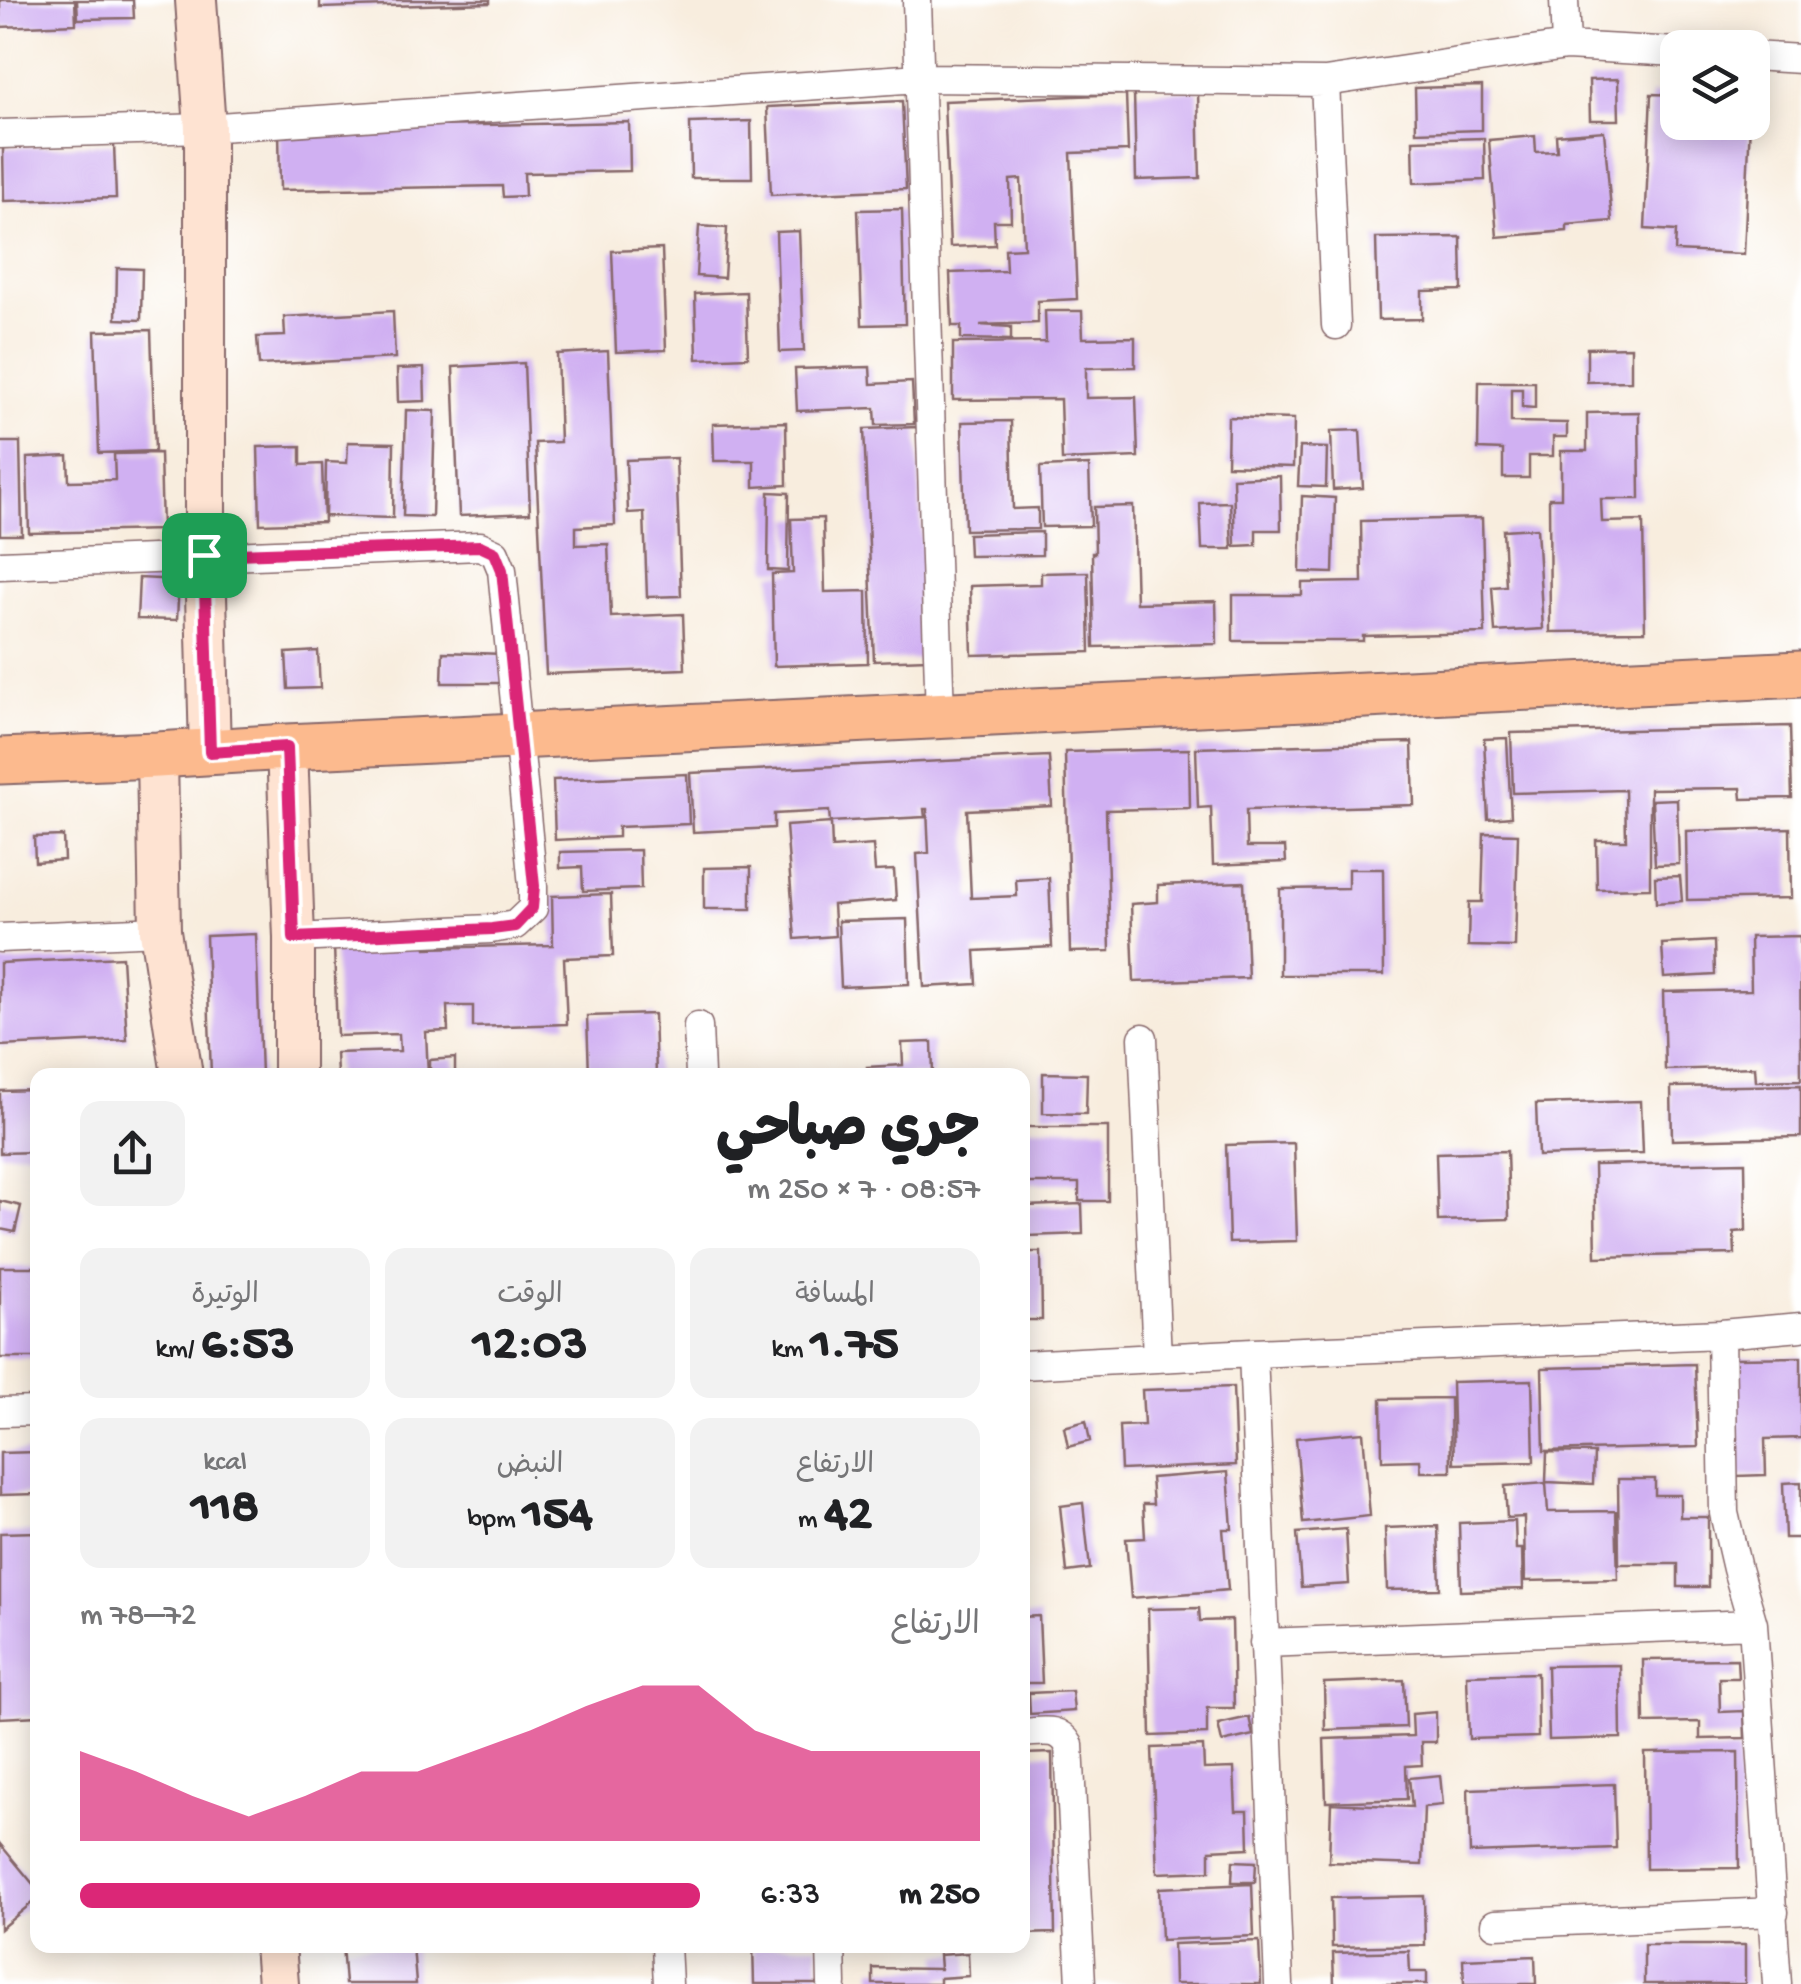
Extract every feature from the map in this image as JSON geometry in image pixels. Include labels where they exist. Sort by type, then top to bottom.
[{"type":"main road","points":[[196,0],[205,128],[204,555],[210,752]]},
{"type":"main road","points":[[0,761],[1801,674]]},
{"type":"main road","points":[[287,747],[294,1068]]},
{"type":"main road","points":[[157,756],[160,931],[181,1068]]},
{"type":"main road","points":[[276,1953],[278,1984]]},
{"type":"street","points":[[917,0],[940,715]]},
{"type":"street","points":[[1564,0],[1566,46]]},
{"type":"street","points":[[0,134],[205,128],[919,78],[1326,82],[1566,46],[1660,51]]},
{"type":"street","points":[[1770,57],[1801,59]]},
{"type":"street","points":[[1326,82],[1336,325]]},
{"type":"street","points":[[0,566],[480,546],[495,553],[502,570],[520,736],[534,886],[532,908],[515,926],[492,929],[294,938]]},
{"type":"street","points":[[0,938],[160,931]]},
{"type":"street","points":[[698,1026],[700,1068]]},
{"type":"street","points":[[1143,1038],[1156,1358]]},
{"type":"street","points":[[1030,1365],[1721,1334],[1801,1327]]},
{"type":"street","points":[[1721,1334],[1724,1513],[1753,1624],[1777,1984]]},
{"type":"street","points":[[1253,1352],[1279,1984]]},
{"type":"street","points":[[0,1412],[30,1411]]},
{"type":"street","points":[[1264,1643],[1753,1624]]},
{"type":"street","points":[[1030,1733],[1058,1732],[1070,1745],[1081,1984]]},
{"type":"street","points":[[1495,1924],[1774,1912]]},
{"type":"street","points":[[666,1953],[668,1984]]},
{"type":"street","points":[[830,1953],[832,1984]]},
{"type":"building","points":[[0,0],[75,0],[76,24],[0,27]]},
{"type":"building","points":[[77,0],[133,0],[134,18],[78,19]]},
{"type":"building","points":[[320,0],[490,0],[490,3],[320,8]]},
{"type":"building","points":[[1618,79],[1619,120],[1590,120],[1589,80]]},
{"type":"building","points":[[1482,86],[1482,130],[1416,132],[1415,88]]},
{"type":"building","points":[[1198,91],[1200,178],[1136,180],[1134,92]]},
{"type":"building","points":[[1126,94],[1128,151],[1071,153],[1077,299],[1038,301],[1038,323],[980,325],[1011,327],[1011,340],[961,339],[961,326],[952,326],[950,273],[1006,271],[1005,249],[1024,248],[1021,179],[1010,180],[1011,221],[994,221],[995,245],[950,247],[944,101]]},
{"type":"building","points":[[1651,94],[1660,94],[1660,140],[1749,140],[1744,254],[1675,251],[1676,231],[1645,229]]},
{"type":"building","points":[[902,101],[906,189],[771,195],[767,107]]},
{"type":"building","points":[[751,121],[752,178],[691,178],[690,123]]},
{"type":"building","points":[[629,122],[630,171],[524,173],[525,196],[503,197],[502,186],[280,190],[279,129]]},
{"type":"building","points":[[1604,131],[1612,221],[1567,225],[1567,231],[1497,237],[1489,140],[1535,136],[1536,152],[1557,151],[1556,135]]},
{"type":"building","points":[[1484,138],[1485,180],[1414,183],[1413,140]]},
{"type":"building","points":[[114,144],[116,198],[4,201],[3,148]]},
{"type":"building","points":[[902,209],[905,324],[862,325],[858,210]]},
{"type":"building","points":[[699,226],[727,228],[724,278],[696,276]]},
{"type":"building","points":[[799,231],[804,351],[780,352],[776,232]]},
{"type":"building","points":[[1461,237],[1462,290],[1422,291],[1422,319],[1378,320],[1376,238]]},
{"type":"building","points":[[662,249],[666,350],[616,352],[612,251]]},
{"type":"building","points":[[117,268],[142,269],[141,320],[116,319]]},
{"type":"building","points":[[746,292],[748,357],[697,359],[695,294]]},
{"type":"building","points":[[393,311],[395,358],[259,365],[257,337],[285,336],[284,317]]},
{"type":"building","points":[[1045,311],[1082,311],[1083,338],[1135,337],[1135,367],[1086,368],[1086,398],[1136,397],[1138,457],[1062,460],[1060,399],[953,400],[953,343],[1046,342]]},
{"type":"building","points":[[151,330],[155,451],[99,453],[95,331]]},
{"type":"building","points":[[1631,347],[1631,381],[1587,382],[1587,348]]},
{"type":"building","points":[[608,351],[615,525],[576,527],[576,545],[608,544],[611,617],[683,614],[685,669],[546,674],[535,443],[560,442],[557,354]]},
{"type":"building","points":[[524,363],[530,513],[459,516],[453,367]]},
{"type":"building","points":[[870,367],[871,384],[912,382],[914,424],[876,425],[875,408],[797,411],[795,369]]},
{"type":"building","points":[[424,368],[425,401],[398,402],[397,369]]},
{"type":"building","points":[[1479,382],[1535,382],[1535,408],[1522,407],[1522,389],[1511,389],[1511,422],[1567,423],[1567,437],[1553,437],[1553,456],[1529,456],[1529,478],[1503,478],[1503,450],[1478,449]]},
{"type":"building","points":[[406,410],[435,411],[432,517],[403,516]]},
{"type":"building","points":[[1639,412],[1640,499],[1601,499],[1602,522],[1643,521],[1645,631],[1550,632],[1549,498],[1561,498],[1561,451],[1587,451],[1587,413]]},
{"type":"building","points":[[1228,417],[1294,419],[1293,467],[1227,465]]},
{"type":"building","points":[[1011,421],[1013,509],[1038,508],[1038,529],[965,530],[962,422]]},
{"type":"building","points":[[786,422],[787,485],[754,487],[754,461],[714,461],[713,424]]},
{"type":"building","points":[[917,427],[927,659],[874,661],[864,429]]},
{"type":"building","points":[[1360,430],[1363,488],[1333,490],[1331,431]]},
{"type":"building","points":[[0,442],[20,442],[22,535],[0,535]]},
{"type":"building","points":[[348,442],[394,443],[393,518],[325,516],[326,462],[347,463]]},
{"type":"building","points":[[301,446],[301,465],[322,464],[324,522],[260,524],[258,447]]},
{"type":"building","points":[[1300,447],[1327,448],[1326,487],[1298,486]]},
{"type":"building","points":[[160,453],[162,530],[29,533],[27,458],[68,456],[69,481],[115,480],[114,454]]},
{"type":"building","points":[[676,458],[681,596],[647,597],[644,512],[628,513],[626,460]]},
{"type":"building","points":[[1089,465],[1091,526],[1042,527],[1040,467]]},
{"type":"building","points":[[1280,476],[1281,530],[1256,530],[1256,545],[1235,546],[1233,478]]},
{"type":"building","points":[[769,492],[789,493],[788,571],[768,570]]},
{"type":"building","points":[[1302,496],[1335,498],[1333,573],[1300,572]]},
{"type":"building","points":[[1230,502],[1232,549],[1202,549],[1200,503]]},
{"type":"building","points":[[1133,506],[1136,603],[1216,601],[1217,644],[1094,647],[1094,507]]},
{"type":"building","points":[[823,518],[825,592],[867,591],[868,663],[774,666],[772,574],[793,573],[791,519]]},
{"type":"building","points":[[1482,518],[1485,633],[1363,636],[1363,641],[1233,641],[1233,595],[1302,595],[1302,583],[1362,582],[1361,521]]},
{"type":"building","points":[[1537,528],[1543,629],[1495,632],[1492,587],[1506,586],[1503,530]]},
{"type":"building","points":[[1042,532],[1042,555],[969,556],[968,534]]},
{"type":"building","points":[[1088,572],[1090,652],[972,655],[970,586],[1041,584],[1041,573]]},
{"type":"building","points":[[139,578],[179,580],[177,620],[137,619]]},
{"type":"building","points":[[318,651],[320,688],[288,689],[286,653]]},
{"type":"building","points":[[443,652],[504,654],[504,683],[442,683]]},
{"type":"building","points":[[1790,726],[1792,798],[1742,799],[1741,788],[1650,789],[1650,888],[1597,889],[1596,840],[1626,840],[1625,790],[1513,793],[1511,733]]},
{"type":"building","points":[[1507,738],[1511,817],[1488,819],[1484,739]]},
{"type":"building","points":[[1412,742],[1414,805],[1246,810],[1247,847],[1285,847],[1286,862],[1213,865],[1211,807],[1198,808],[1196,748]]},
{"type":"building","points":[[1189,749],[1190,808],[1106,810],[1110,951],[1070,952],[1065,752]]},
{"type":"building","points":[[1049,756],[1052,806],[967,810],[971,898],[1017,896],[1016,880],[1049,878],[1052,947],[975,951],[977,984],[924,987],[917,854],[929,853],[927,809],[925,817],[830,822],[829,811],[774,814],[774,828],[693,832],[690,773]]},
{"type":"building","points":[[687,774],[689,824],[618,827],[618,837],[555,840],[553,780]]},
{"type":"building","points":[[1677,799],[1679,864],[1655,865],[1652,800]]},
{"type":"building","points":[[831,823],[832,848],[873,845],[875,871],[894,870],[896,900],[833,905],[835,936],[795,939],[786,826]]},
{"type":"building","points":[[1790,828],[1791,898],[1687,900],[1686,831]]},
{"type":"building","points":[[1484,833],[1518,834],[1515,947],[1468,946],[1469,902],[1482,902]]},
{"type":"building","points":[[63,836],[64,860],[35,862],[34,837]]},
{"type":"building","points":[[640,850],[641,889],[583,891],[582,867],[560,868],[560,852]]},
{"type":"building","points":[[751,867],[751,909],[704,909],[704,868]]},
{"type":"building","points":[[1348,869],[1383,869],[1384,975],[1280,975],[1280,889],[1348,888]]},
{"type":"building","points":[[1680,876],[1682,901],[1656,903],[1655,877]]},
{"type":"building","points":[[1244,882],[1248,978],[1134,982],[1131,904],[1158,902],[1158,885]]},
{"type":"building","points":[[611,894],[613,956],[564,958],[567,1024],[473,1027],[473,1006],[447,1006],[448,1031],[426,1032],[428,1068],[337,1068],[336,1053],[400,1051],[399,1034],[337,1036],[334,945],[553,945],[552,896]]},
{"type":"building","points":[[907,919],[909,984],[841,987],[838,921]]},
{"type":"building","points":[[256,934],[261,1068],[211,1068],[206,936]]},
{"type":"building","points":[[1800,936],[1801,1080],[1756,1081],[1755,1067],[1665,1070],[1663,992],[1751,990],[1750,937]]},
{"type":"building","points":[[1714,941],[1715,975],[1664,978],[1662,944]]},
{"type":"building","points":[[122,957],[127,1040],[0,1046],[0,963]]},
{"type":"building","points":[[654,1014],[656,1068],[589,1068],[587,1016]]},
{"type":"building","points":[[932,1042],[933,1068],[867,1068],[903,1065],[902,1043]]},
{"type":"building","points":[[455,1058],[455,1068],[430,1068],[430,1060]]},
{"type":"building","points":[[1043,1073],[1087,1074],[1086,1114],[1043,1113]]},
{"type":"building","points":[[1801,1085],[1801,1137],[1672,1140],[1671,1087]]},
{"type":"building","points":[[30,1090],[30,1152],[0,1153],[0,1091]]},
{"type":"building","points":[[1641,1101],[1643,1153],[1538,1156],[1536,1104]]},
{"type":"building","points":[[1030,1127],[1108,1127],[1108,1201],[1079,1201],[1079,1183],[1030,1183]]},
{"type":"building","points":[[1294,1143],[1297,1241],[1229,1243],[1226,1145]]},
{"type":"building","points":[[1507,1151],[1509,1219],[1438,1221],[1436,1153]]},
{"type":"building","points":[[1745,1162],[1746,1231],[1734,1232],[1735,1254],[1596,1257],[1594,1165]]},
{"type":"building","points":[[0,1201],[21,1206],[15,1232],[0,1229]]},
{"type":"building","points":[[1082,1204],[1083,1234],[1030,1236],[1030,1206]]},
{"type":"building","points":[[1030,1252],[1041,1252],[1042,1320],[1030,1320]]},
{"type":"building","points":[[0,1267],[30,1267],[30,1358],[0,1358]]},
{"type":"building","points":[[1801,1357],[1801,1438],[1765,1439],[1766,1475],[1736,1476],[1733,1358]]},
{"type":"building","points":[[1695,1364],[1698,1447],[1544,1451],[1542,1368]]},
{"type":"building","points":[[1532,1380],[1534,1462],[1454,1464],[1452,1382]]},
{"type":"building","points":[[1233,1387],[1236,1465],[1121,1470],[1119,1426],[1144,1425],[1142,1390]]},
{"type":"building","points":[[1450,1398],[1451,1472],[1421,1472],[1420,1460],[1382,1461],[1381,1399]]},
{"type":"building","points":[[1086,1421],[1090,1441],[1068,1447],[1064,1427]]},
{"type":"building","points":[[1363,1432],[1370,1516],[1303,1523],[1296,1438]]},
{"type":"building","points":[[30,1452],[30,1494],[0,1495],[0,1453]]},
{"type":"building","points":[[1547,1452],[1594,1453],[1593,1484],[1546,1482]]},
{"type":"building","points":[[1228,1472],[1232,1529],[1223,1529],[1228,1590],[1131,1598],[1126,1539],[1145,1538],[1143,1504],[1153,1504],[1151,1478]]},
{"type":"building","points":[[1618,1479],[1655,1479],[1655,1495],[1680,1495],[1680,1517],[1708,1517],[1708,1587],[1678,1587],[1678,1564],[1619,1564]]},
{"type":"building","points":[[1801,1482],[1801,1538],[1785,1538],[1783,1483]]},
{"type":"building","points":[[1546,1483],[1548,1512],[1616,1511],[1618,1579],[1525,1581],[1524,1517],[1507,1518],[1505,1486]]},
{"type":"building","points":[[1083,1503],[1090,1569],[1067,1572],[1060,1506]]},
{"type":"building","points":[[1515,1521],[1516,1549],[1522,1549],[1523,1589],[1461,1591],[1459,1523]]},
{"type":"building","points":[[1438,1526],[1440,1589],[1387,1590],[1385,1528]]},
{"type":"building","points":[[1346,1529],[1349,1584],[1301,1587],[1297,1533]]},
{"type":"building","points":[[30,1532],[30,1716],[0,1718],[0,1533]]},
{"type":"building","points":[[1199,1608],[1200,1621],[1232,1620],[1234,1708],[1207,1708],[1207,1734],[1151,1736],[1148,1609]]},
{"type":"building","points":[[1039,1616],[1042,1683],[1030,1683],[1030,1617]]},
{"type":"building","points":[[1737,1659],[1738,1678],[1719,1678],[1720,1712],[1744,1711],[1745,1738],[1700,1739],[1700,1722],[1644,1723],[1643,1660]]},
{"type":"building","points":[[1620,1665],[1621,1738],[1549,1740],[1547,1666]]},
{"type":"building","points":[[1537,1673],[1538,1737],[1469,1739],[1467,1675]]},
{"type":"building","points":[[1404,1680],[1406,1727],[1325,1730],[1324,1683]]},
{"type":"building","points":[[1072,1691],[1074,1711],[1030,1714],[1030,1693]]},
{"type":"building","points":[[1436,1712],[1436,1742],[1421,1742],[1422,1765],[1406,1766],[1407,1799],[1326,1802],[1324,1739],[1413,1736],[1412,1714]]},
{"type":"building","points":[[1249,1717],[1253,1735],[1222,1742],[1218,1724]]},
{"type":"building","points":[[1203,1746],[1204,1769],[1234,1768],[1236,1811],[1248,1811],[1249,1848],[1210,1850],[1210,1871],[1157,1873],[1152,1748]]},
{"type":"building","points":[[1738,1752],[1739,1868],[1646,1869],[1645,1753]]},
{"type":"building","points":[[1052,1753],[1055,1933],[1030,1934],[1030,1754]]},
{"type":"building","points":[[1440,1775],[1443,1805],[1424,1807],[1422,1865],[1329,1862],[1331,1803],[1412,1807],[1409,1778]]},
{"type":"building","points":[[1614,1784],[1616,1848],[1470,1853],[1468,1789]]},
{"type":"building","points":[[0,1844],[30,1880],[30,1905],[0,1929]]},
{"type":"building","points":[[1233,1861],[1256,1862],[1255,1882],[1232,1882]]},
{"type":"building","points":[[1252,1884],[1254,1936],[1161,1940],[1159,1888]]},
{"type":"building","points":[[1424,1896],[1425,1945],[1332,1947],[1331,1898]]},
{"type":"building","points":[[1259,1941],[1261,1984],[1174,1984],[1173,1944]]},
{"type":"building","points":[[1644,1945],[1745,1945],[1745,1984],[1644,1984]]},
{"type":"building","points":[[1409,1951],[1410,1972],[1427,1972],[1427,1984],[1334,1984],[1333,1953]]},
{"type":"building","points":[[343,1953],[414,1953],[416,1984],[345,1984]]},
{"type":"building","points":[[753,1953],[818,1953],[819,1984],[754,1984]]},
{"type":"building","points":[[968,1953],[969,1976],[940,1978],[940,1984],[873,1984],[873,1968],[940,1969],[939,1955]]},
{"type":"building","points":[[1535,1956],[1536,1984],[1464,1984],[1463,1959]]},
{"type":"route","points":[[480,546],[495,553],[502,570],[534,886],[532,908],[515,926],[294,938],[287,747],[210,752],[204,555],[480,546]]}]
